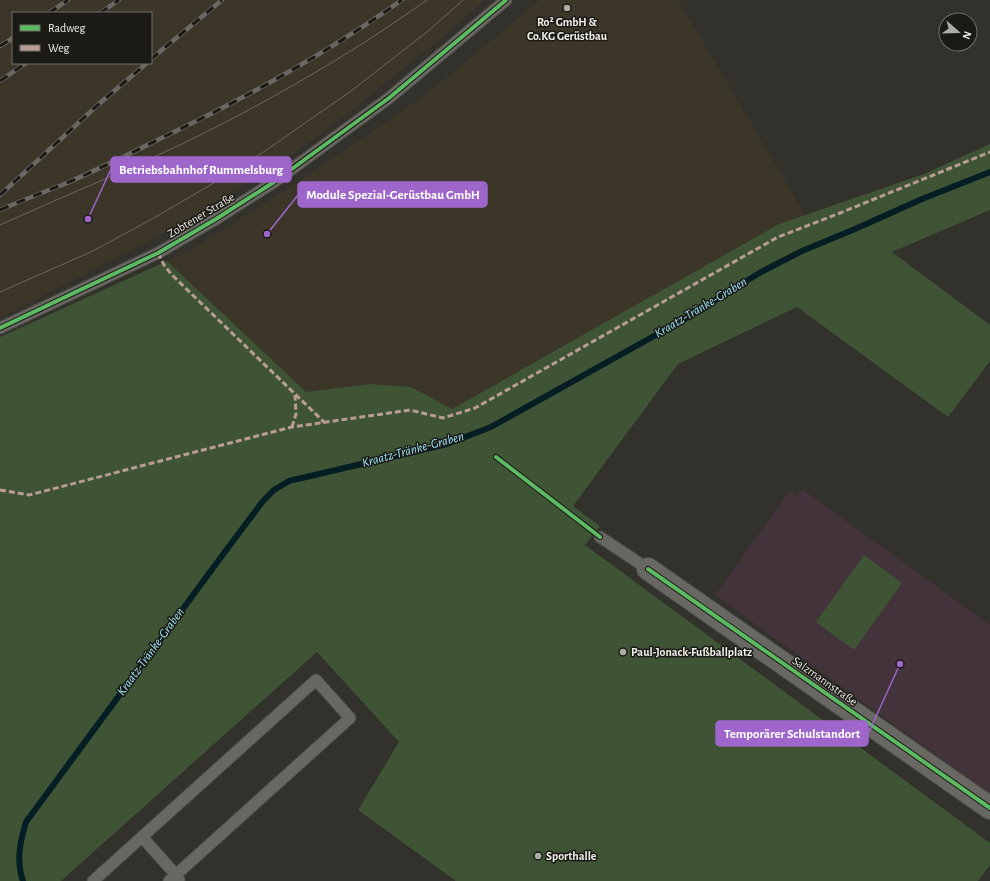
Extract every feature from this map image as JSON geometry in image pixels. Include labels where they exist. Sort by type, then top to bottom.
[{"type":"street","name":"Salzmannstraße","points":[[648,569],[990,808]]},
{"type":"lane","name":"Zobtener Straße","points":[[0,328],[158,252],[216,219],[274,182],[389,98],[506,0]]},
{"type":"lane","name":"Salzmannstraße","points":[[600,537],[648,569]]},
{"type":"lane","points":[[93,881],[316,680],[350,718],[175,879],[142,837]]},
{"type":"shaded area","points":[[0,0],[485,0],[445,35],[346,115],[280,163],[170,230],[0,318]]},
{"type":"shaded area","points":[[540,0],[678,0],[805,214],[779,224],[452,409],[411,387],[371,384],[306,393],[167,261],[196,247],[319,168],[428,93]]},
{"type":"shaded area","points":[[802,489],[990,625],[990,794],[715,595],[790,490],[797,496]]},
{"type":"green space","points":[[990,144],[990,210],[892,252],[990,325],[990,361],[948,417],[797,307],[678,364],[573,506],[600,526],[585,545],[990,843],[990,865],[978,881],[456,881],[358,810],[399,742],[317,652],[61,881],[0,881],[0,337],[167,261],[306,392],[371,384],[411,387],[452,409],[779,224],[924,174]]},
{"type":"green space","points":[[864,555],[902,583],[854,650],[816,622]]},
{"type":"waterway","name":"Kraatz-Tränke-Graben","points":[[23,881],[19,859],[26,822],[227,549],[263,501],[274,490],[289,481],[447,444],[491,427],[688,317],[761,272],[802,251],[922,199],[990,172]]},
{"type":"tram line","points":[[0,225],[159,155],[227,122],[336,60],[375,36],[427,0]]},
{"type":"tram line","points":[[0,292],[93,251],[152,219],[265,151],[351,91],[427,32],[463,0]]},
{"type":"railway","points":[[50,12],[68,0]]},
{"type":"railway","points":[[101,12],[119,0]]},
{"type":"railway","points":[[152,58],[222,0]]},
{"type":"railway","points":[[0,210],[62,185],[233,103],[291,71],[347,37],[402,0]]},
{"type":"railway","points":[[0,46],[12,39]]},
{"type":"railway","points":[[0,81],[25,64]]},
{"type":"railway","points":[[0,195],[100,103],[146,64]]},
{"type":"marked path","points":[[0,490],[29,495],[292,427],[410,410],[443,418],[475,408],[778,237],[990,152]]},
{"type":"marked path","points":[[158,253],[164,265],[172,275],[325,423]]},
{"type":"marked path","points":[[292,427],[296,414],[295,395]]},
{"type":"cycle path","points":[[0,328],[158,253],[216,219],[274,182],[389,98],[506,0]]},
{"type":"cycle path","points":[[496,457],[600,537]]},
{"type":"cycle path","points":[[648,569],[990,808]]},
{"type":"place","name":"Ro² GmbH & Co.KG Gerüstbau","points":[[567,8]]},
{"type":"place","name":"Betriebsbahnhof Rummelsburg","points":[[88,219]]},
{"type":"place","name":"Module Spezial-Gerüstbau GmbH","points":[[267,234]]},
{"type":"place","name":"Paul-Jonack-Fußballplatz","points":[[623,652]]},
{"type":"place","name":"Temporärer Schulstandort","points":[[900,664]]},
{"type":"place","name":"Sporthalle","points":[[538,856]]}]
